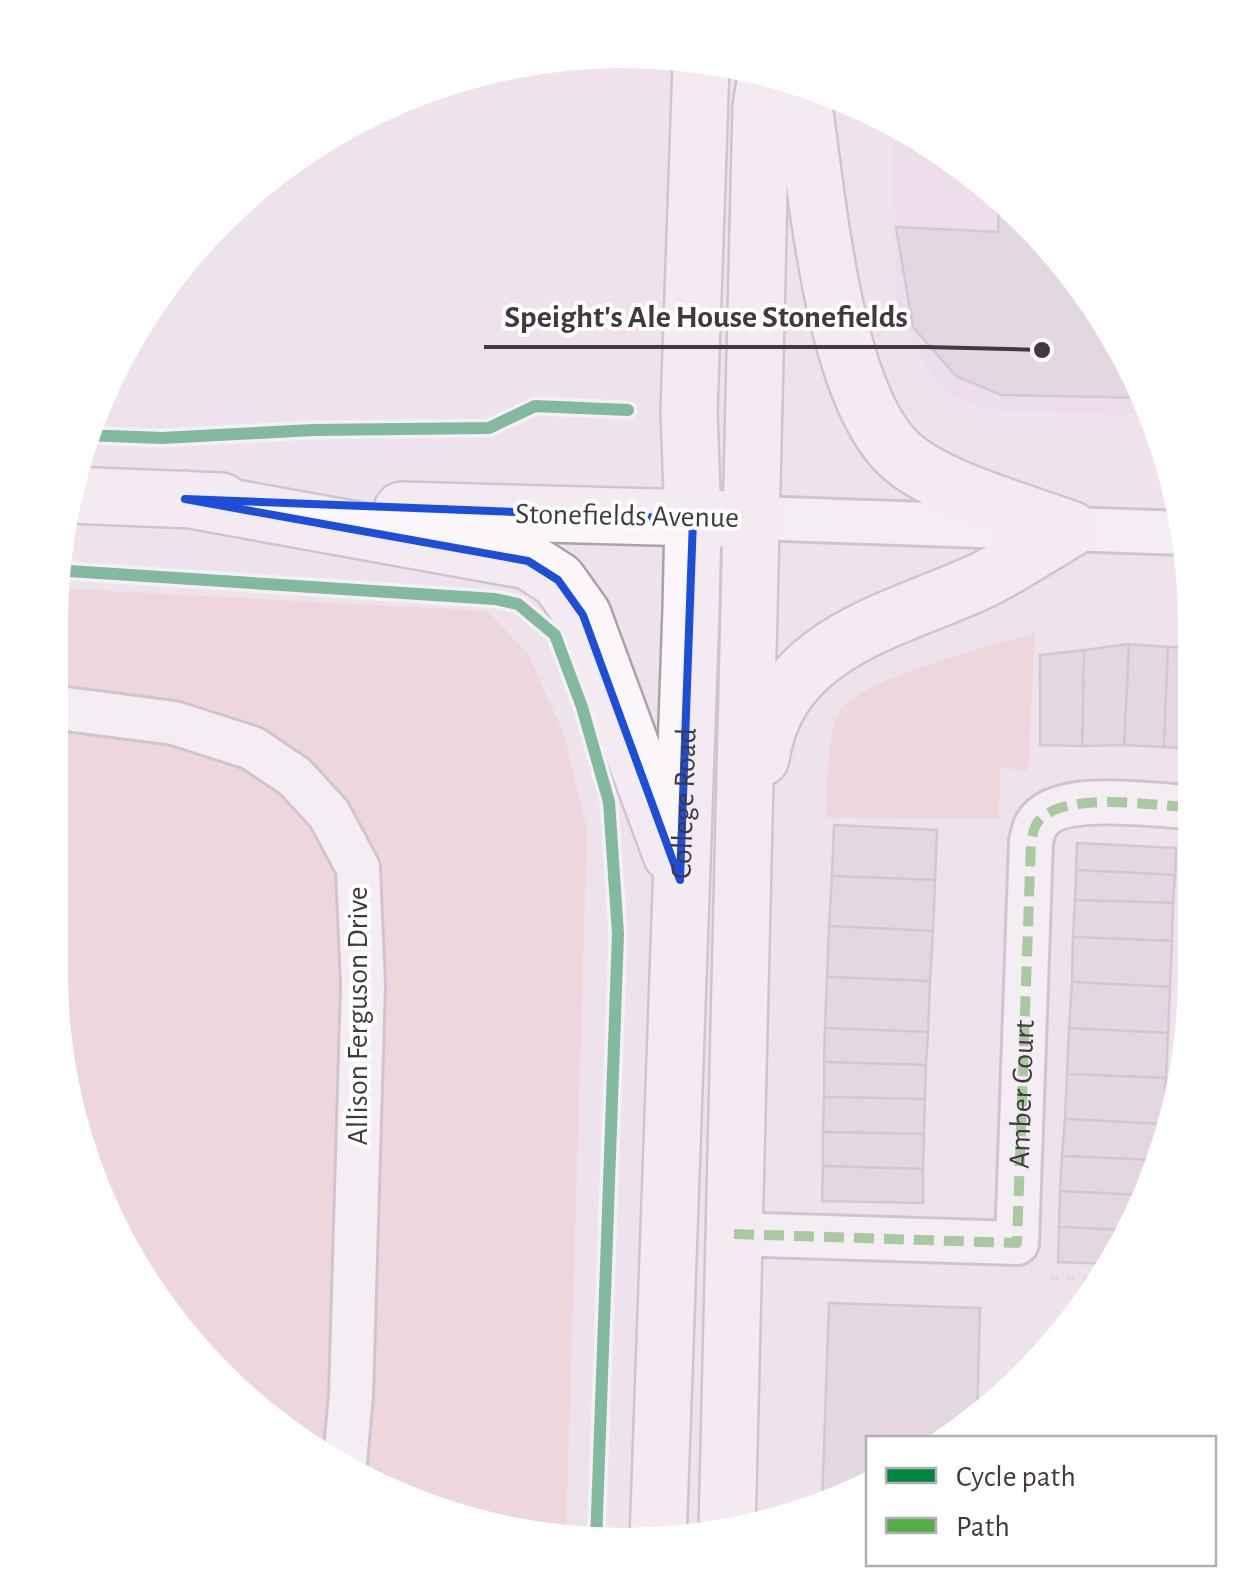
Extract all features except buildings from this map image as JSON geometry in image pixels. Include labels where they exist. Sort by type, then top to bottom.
[{"type":"main road","name":"College Road","points":[[658,1527],[693,520],[689,411],[700,73]]},
{"type":"main road","name":"College Road","points":[[727,1519],[764,85]]},
{"type":"main road","points":[[803,97],[838,323],[877,426],[897,453],[932,478],[1070,529]]},
{"type":"main road","name":"Stonefields Avenue","points":[[82,495],[373,510],[693,520],[753,518]]},
{"type":"main road","points":[[185,499],[528,561],[558,580],[586,625],[680,880]]},
{"type":"main road","points":[[745,866],[763,744],[790,686],[822,654],[846,639],[986,578],[1070,529]]},
{"type":"street","name":"Stonefields Avenue","points":[[753,518],[1171,532]]},
{"type":"street","name":"Allison Ferguson Drive","points":[[68,709],[174,723],[252,748],[295,777],[329,814],[358,868],[362,984],[351,1395],[346,1454]]},
{"type":"street","name":"Amber Court","points":[[734,1234],[1016,1243],[1031,840],[1036,823],[1050,811],[1074,802],[1178,806]]},
{"type":"highlighted area","points":[[185,499],[693,519],[680,880],[583,615],[558,580],[528,561]]},
{"type":"shaded area","points":[[893,138],[961,182],[1041,257],[1085,314],[1138,414],[987,410],[948,393],[920,358],[896,300]]},
{"type":"shaded area","points":[[69,589],[488,611],[529,656],[564,734],[587,830],[566,1525],[515,1518],[444,1499],[377,1471],[314,1435],[257,1391],[205,1339],[161,1282],[125,1219],[86,1117],[72,1046],[68,973]]},
{"type":"shaded area","points":[[1035,633],[1028,770],[1000,768],[999,819],[826,817],[832,733],[841,710],[854,698],[931,664]]},
{"type":"marked path","points":[[734,1234],[1017,1243],[1034,829],[1047,814],[1084,803],[1178,806]]},
{"type":"cycle path","points":[[100,436],[162,438],[313,430],[489,428],[535,406],[628,410]]},
{"type":"cycle path","points":[[70,571],[495,599],[518,604],[555,635],[582,707],[609,802],[618,934],[597,1527]]},
{"type":"place","name":"Speight's Ale House Stonefields","points":[[1042,350]]}]
